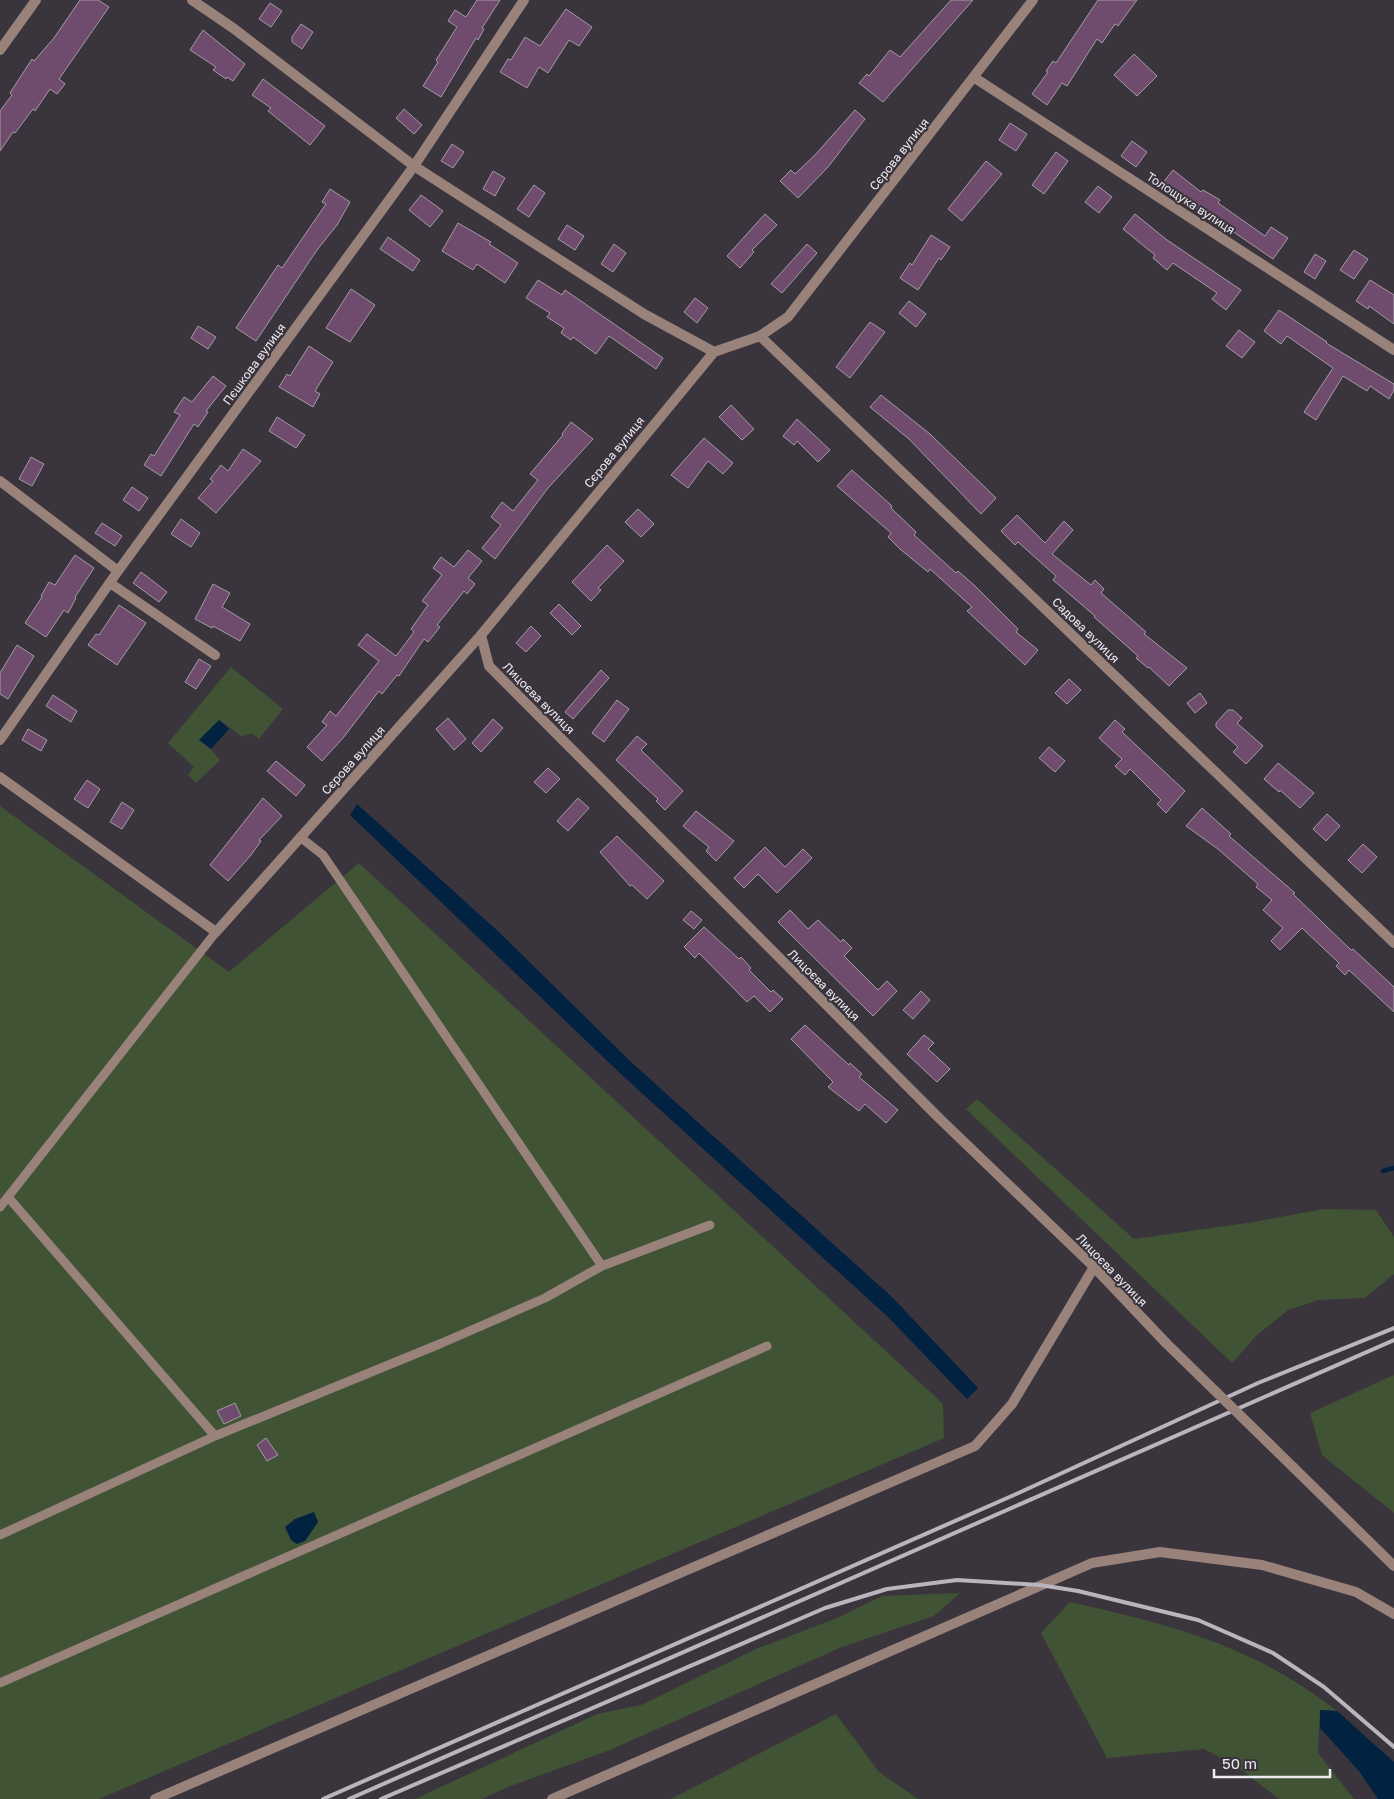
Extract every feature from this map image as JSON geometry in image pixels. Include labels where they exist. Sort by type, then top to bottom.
[{"type":"street","points":[[0,50],[36,0]]},
{"type":"street","points":[[192,0],[233,28],[414,166],[644,314],[714,352]]},
{"type":"street","name":"Пєшкова вулиця","points":[[0,740],[110,582],[414,166],[524,0]]},
{"type":"street","name":"Сєрова вулиця","points":[[216,932],[481,635],[714,352],[760,336],[788,317],[975,78],[1033,0]]},
{"type":"street","name":"Толощука вулиця","points":[[975,78],[1394,350]]},
{"type":"street","name":"Садова вулиця","points":[[760,336],[1394,943]]},
{"type":"street","points":[[0,481],[118,571]]},
{"type":"street","points":[[110,582],[215,655]]},
{"type":"street","name":"Лицоєва вулиця","points":[[481,635],[489,666],[939,1118],[1094,1267],[1166,1343],[1394,1566]]},
{"type":"street","points":[[0,777],[216,932]]},
{"type":"street","points":[[155,1799],[975,1446],[1012,1404],[1094,1267]]},
{"type":"street","points":[[552,1799],[1092,1562],[1160,1552],[1262,1565],[1356,1592],[1394,1614]]},
{"type":"lane","points":[[300,837],[324,855],[602,1266]]},
{"type":"lane","points":[[0,1206],[216,932]]},
{"type":"lane","points":[[8,1197],[215,1436]]},
{"type":"lane","points":[[0,1535],[215,1436],[442,1343],[545,1298],[602,1266],[710,1225]]},
{"type":"lane","points":[[0,1683],[766,1346]]},
{"type":"green space","points":[[231,667],[283,709],[259,739],[251,733],[242,737],[220,720],[199,740],[211,749],[220,760],[196,783],[188,775],[194,767],[168,743]]},
{"type":"green space","points":[[0,806],[229,972],[359,863],[943,1404],[944,1438],[99,1799],[0,1799]]},
{"type":"green space","points":[[977,1099],[1134,1239],[1254,1222],[1323,1209],[1376,1210],[1394,1237],[1394,1274],[1365,1298],[1319,1300],[1288,1310],[1256,1336],[1232,1363],[966,1109]]},
{"type":"green space","points":[[1394,1375],[1394,1513],[1322,1455],[1310,1413]]},
{"type":"green space","points":[[960,1593],[934,1616],[842,1647],[610,1750],[508,1787],[482,1799],[415,1799],[597,1714],[641,1705],[756,1649],[837,1618],[882,1596]]},
{"type":"green space","points":[[1070,1602],[1143,1619],[1210,1640],[1274,1669],[1306,1688],[1337,1711],[1320,1710],[1318,1753],[1354,1799],[1279,1799],[1236,1766],[1204,1749],[1107,1758],[1041,1633]]},
{"type":"green space","points":[[836,1714],[879,1772],[918,1799],[671,1799]]},
{"type":"water","points":[[219,720],[229,729],[211,749],[199,740]]},
{"type":"water","points":[[357,804],[501,934],[631,1062],[893,1298],[978,1388],[967,1399],[887,1316],[622,1075],[350,815]]},
{"type":"water","points":[[314,1512],[318,1522],[305,1541],[297,1544],[291,1540],[285,1527],[295,1519]]},
{"type":"water","points":[[1320,1710],[1337,1711],[1394,1762],[1394,1799],[1378,1799],[1359,1771],[1320,1728]]},
{"type":"building","points":[[80,0],[98,0],[109,7],[59,79],[65,84],[57,94],[50,89],[35,111],[33,109],[15,133],[13,132],[0,151],[0,111],[12,95],[10,93],[32,59],[34,61],[54,38]]},
{"type":"building","points":[[477,0],[500,0],[482,28],[484,29],[478,40],[476,38],[441,97],[423,86],[438,62],[436,60],[457,27],[448,21],[455,10],[466,17]]},
{"type":"building","points":[[951,0],[973,0],[883,102],[859,83],[867,74],[869,76],[890,50],[900,57]]},
{"type":"building","points":[[1098,0],[1137,0],[1118,26],[1115,24],[1102,43],[1097,39],[1067,86],[1062,83],[1047,105],[1032,94],[1048,72],[1046,71],[1053,61],[1056,63]]},
{"type":"building","points":[[270,3],[282,11],[271,27],[259,19]]},
{"type":"building","points":[[566,9],[592,27],[579,46],[569,40],[548,73],[539,67],[527,88],[500,72],[508,59],[511,60],[525,37],[540,46]]},
{"type":"building","points":[[301,24],[313,32],[302,49],[292,42],[292,37]]},
{"type":"building","points":[[203,30],[245,64],[233,81],[227,77],[226,79],[213,70],[216,67],[190,50]]},
{"type":"building","points":[[1134,54],[1157,76],[1137,96],[1114,75]]},
{"type":"building","points":[[263,79],[325,126],[310,145],[268,111],[271,108],[252,95]]},
{"type":"building","points":[[404,109],[422,125],[414,134],[396,118]]},
{"type":"building","points":[[855,110],[865,119],[828,167],[798,198],[780,181],[791,170],[795,174],[815,155]]},
{"type":"building","points":[[1010,123],[1027,134],[1016,151],[999,140]]},
{"type":"building","points":[[1132,141],[1147,152],[1136,167],[1121,156]]},
{"type":"building","points":[[452,144],[464,152],[453,168],[441,161]]},
{"type":"building","points":[[1056,152],[1068,161],[1044,194],[1032,185]]},
{"type":"building","points":[[986,161],[1002,174],[962,221],[948,209]]},
{"type":"building","points":[[1173,170],[1201,192],[1203,190],[1220,200],[1218,203],[1265,236],[1271,227],[1288,238],[1273,259],[1222,224],[1180,199],[1162,184]]},
{"type":"building","points":[[493,171],[505,178],[495,196],[483,189]]},
{"type":"building","points":[[534,185],[545,193],[529,217],[517,209]]},
{"type":"building","points":[[1098,186],[1112,197],[1099,213],[1085,202]]},
{"type":"building","points":[[330,189],[350,202],[337,225],[317,250],[256,341],[236,328],[278,265],[282,268],[326,204],[322,202]]},
{"type":"building","points":[[421,195],[443,211],[430,227],[409,210]]},
{"type":"building","points":[[765,214],[777,225],[752,250],[754,252],[740,268],[727,256]]},
{"type":"building","points":[[1135,214],[1167,240],[1241,290],[1226,310],[1212,299],[1217,293],[1173,263],[1167,270],[1153,258],[1155,255],[1123,229]]},
{"type":"building","points":[[458,223],[491,242],[489,244],[518,263],[505,283],[477,264],[473,270],[442,251]]},
{"type":"building","points":[[567,225],[584,236],[575,250],[558,239]]},
{"type":"building","points":[[931,235],[950,247],[941,260],[939,258],[918,290],[900,278],[910,263],[912,265]]},
{"type":"building","points":[[388,237],[420,260],[413,271],[380,249]]},
{"type":"building","points":[[614,244],[626,253],[613,272],[601,264]]},
{"type":"building","points":[[807,244],[817,253],[782,293],[771,284]]},
{"type":"building","points":[[1354,250],[1368,259],[1354,279],[1340,270]]},
{"type":"building","points":[[1315,254],[1326,261],[1315,279],[1304,272]]},
{"type":"building","points":[[538,280],[562,295],[565,290],[663,358],[656,369],[609,336],[596,354],[573,337],[571,340],[561,333],[564,328],[547,317],[550,313],[526,298]]},
{"type":"building","points":[[1370,280],[1394,295],[1394,324],[1369,306],[1368,309],[1356,301]]},
{"type":"building","points":[[351,289],[375,305],[350,342],[326,328]]},
{"type":"building","points":[[695,298],[708,308],[697,323],[684,312]]},
{"type":"building","points":[[909,301],[926,314],[916,327],[899,313]]},
{"type":"building","points":[[1279,310],[1326,343],[1394,384],[1394,390],[1389,399],[1370,386],[1367,391],[1343,376],[1316,420],[1304,412],[1333,368],[1287,336],[1281,344],[1264,331]]},
{"type":"building","points":[[870,322],[885,332],[850,378],[836,367]]},
{"type":"building","points":[[198,326],[216,337],[208,349],[191,338]]},
{"type":"building","points":[[1239,330],[1255,342],[1242,358],[1226,346]]},
{"type":"building","points":[[309,346],[333,362],[315,391],[320,394],[313,407],[279,387],[287,374],[290,376]]},
{"type":"building","points":[[213,376],[226,386],[206,411],[208,412],[198,427],[194,424],[161,476],[144,465],[151,454],[154,456],[180,415],[174,412],[184,397],[192,402]]},
{"type":"building","points":[[881,395],[930,434],[996,498],[981,514],[909,439],[870,407]]},
{"type":"building","points":[[731,405],[754,429],[742,440],[719,417]]},
{"type":"building","points":[[277,417],[305,435],[296,448],[269,431]]},
{"type":"building","points":[[797,419],[830,450],[818,462],[797,441],[794,445],[783,436]]},
{"type":"building","points":[[571,422],[593,439],[548,488],[495,559],[482,548],[501,525],[491,517],[502,502],[513,511],[538,480],[530,474],[563,435]]},
{"type":"building","points":[[704,438],[733,463],[723,474],[708,461],[688,488],[671,475]]},
{"type":"building","points":[[243,449],[261,461],[216,513],[198,498],[213,481],[210,479],[221,465],[228,471]]},
{"type":"building","points":[[31,457],[44,464],[32,486],[19,479]]},
{"type":"building","points":[[852,470],[892,506],[891,508],[916,532],[914,535],[956,573],[958,571],[975,586],[1018,629],[1016,632],[1038,650],[1025,665],[967,611],[972,607],[930,569],[928,572],[900,549],[888,537],[891,533],[837,486]]},
{"type":"building","points":[[132,487],[148,498],[139,511],[123,500]]},
{"type":"building","points":[[638,509],[654,524],[641,537],[625,522]]},
{"type":"building","points":[[1017,515],[1045,543],[1064,521],[1073,530],[1052,554],[1091,585],[1095,580],[1104,589],[1101,593],[1146,632],[1144,634],[1187,668],[1169,686],[1149,667],[1136,658],[1138,656],[1095,616],[1053,580],[1056,576],[1018,542],[1015,545],[1001,531]]},
{"type":"building","points":[[181,519],[200,533],[191,547],[171,534]]},
{"type":"building","points":[[102,523],[122,536],[115,546],[95,533]]},
{"type":"building","points":[[607,545],[624,561],[598,588],[601,590],[591,601],[572,582]]},
{"type":"building","points":[[468,550],[482,561],[468,578],[475,584],[467,594],[464,591],[437,625],[440,627],[428,642],[424,639],[399,676],[397,675],[382,694],[379,691],[343,738],[322,761],[307,747],[327,725],[322,722],[330,711],[336,716],[379,661],[358,645],[367,634],[396,656],[414,632],[411,629],[428,605],[422,601],[442,575],[433,568],[441,557],[454,567]]},
{"type":"building","points":[[75,555],[94,568],[75,597],[68,613],[64,610],[46,637],[25,623],[42,597],[49,582],[55,585]]},
{"type":"building","points":[[141,572],[167,592],[159,602],[133,583]]},
{"type":"building","points":[[213,584],[230,593],[222,607],[250,624],[240,641],[213,626],[212,628],[195,619]]},
{"type":"building","points":[[559,604],[581,626],[572,635],[550,613]]},
{"type":"building","points":[[119,605],[146,623],[117,665],[88,645],[96,634],[99,635]]},
{"type":"building","points":[[531,626],[541,636],[526,652],[516,643]]},
{"type":"building","points":[[17,645],[34,656],[8,699],[0,694],[0,673]]},
{"type":"building","points":[[199,659],[211,666],[196,689],[185,682]]},
{"type":"building","points":[[601,670],[609,678],[573,719],[565,712]]},
{"type":"building","points":[[1069,679],[1081,690],[1067,704],[1055,693]]},
{"type":"building","points":[[1200,693],[1207,703],[1195,713],[1187,703]]},
{"type":"building","points":[[53,695],[77,711],[71,722],[46,706]]},
{"type":"building","points":[[617,700],[629,709],[604,742],[592,733]]},
{"type":"building","points":[[1228,710],[1233,710],[1242,718],[1237,723],[1263,746],[1246,764],[1233,752],[1238,747],[1216,727],[1216,723]]},
{"type":"building","points":[[448,718],[466,739],[454,750],[436,729]]},
{"type":"building","points":[[493,719],[503,728],[481,752],[472,743]]},
{"type":"building","points":[[1115,720],[1125,729],[1122,732],[1185,791],[1166,813],[1157,804],[1161,800],[1130,769],[1125,775],[1115,766],[1122,759],[1099,738]]},
{"type":"building","points":[[28,729],[47,740],[41,751],[22,740]]},
{"type":"building","points":[[637,736],[647,744],[641,750],[683,791],[665,810],[656,801],[658,799],[616,760]]},
{"type":"building","points":[[1049,747],[1065,761],[1055,772],[1039,758]]},
{"type":"building","points":[[276,761],[305,785],[296,796],[267,771]]},
{"type":"building","points":[[1278,763],[1314,793],[1300,808],[1264,779]]},
{"type":"building","points":[[548,768],[560,779],[546,793],[534,782]]},
{"type":"building","points":[[87,780],[100,789],[88,808],[74,799]]},
{"type":"building","points":[[263,798],[282,816],[259,840],[261,841],[251,855],[228,881],[210,865]]},
{"type":"building","points":[[578,798],[589,808],[568,831],[557,821]]},
{"type":"building","points":[[122,802],[134,810],[122,829],[110,822]]},
{"type":"building","points":[[1202,808],[1231,834],[1229,836],[1295,893],[1293,894],[1351,950],[1353,949],[1394,987],[1394,1012],[1349,970],[1345,975],[1336,966],[1339,963],[1302,928],[1280,950],[1271,941],[1283,928],[1263,910],[1272,900],[1256,887],[1258,884],[1218,849],[1186,826]]},
{"type":"building","points":[[696,811],[734,841],[716,861],[706,851],[709,847],[683,826]]},
{"type":"building","points":[[1327,814],[1340,826],[1326,841],[1313,829]]},
{"type":"building","points":[[617,836],[664,881],[647,899],[632,885],[630,886],[600,852]]},
{"type":"building","points":[[1363,844],[1377,857],[1362,873],[1348,860]]},
{"type":"building","points":[[765,847],[785,867],[803,849],[812,858],[777,893],[758,874],[744,888],[734,878]]},
{"type":"building","points":[[790,910],[808,929],[818,920],[841,942],[843,939],[852,948],[844,956],[878,990],[887,981],[897,991],[873,1016],[778,922]]},
{"type":"building","points":[[691,911],[702,920],[694,929],[683,920]]},
{"type":"building","points":[[704,927],[739,959],[741,957],[751,968],[749,970],[771,992],[773,990],[783,999],[770,1012],[754,996],[747,1002],[699,953],[695,958],[684,947]]},
{"type":"building","points":[[921,991],[930,1000],[913,1019],[903,1010]]},
{"type":"building","points":[[805,1025],[849,1065],[850,1063],[862,1074],[859,1077],[898,1110],[886,1123],[865,1104],[859,1111],[828,1087],[833,1082],[791,1039]]},
{"type":"building","points":[[924,1035],[934,1043],[928,1049],[950,1069],[937,1082],[907,1054]]},
{"type":"building","points":[[235,1403],[241,1416],[224,1424],[217,1411]]},
{"type":"building","points":[[266,1438],[278,1455],[267,1461],[257,1445]]},
{"type":"waterway","points":[[1383,1171],[1394,1168]]},
{"type":"railway","points":[[323,1799],[1014,1495],[1258,1383],[1394,1328]]},
{"type":"railway","points":[[349,1799],[1394,1340]]},
{"type":"railway","points":[[381,1799],[825,1608],[887,1589],[957,1580],[1040,1585],[1078,1591],[1198,1620],[1273,1653],[1324,1687],[1394,1747]]}]
